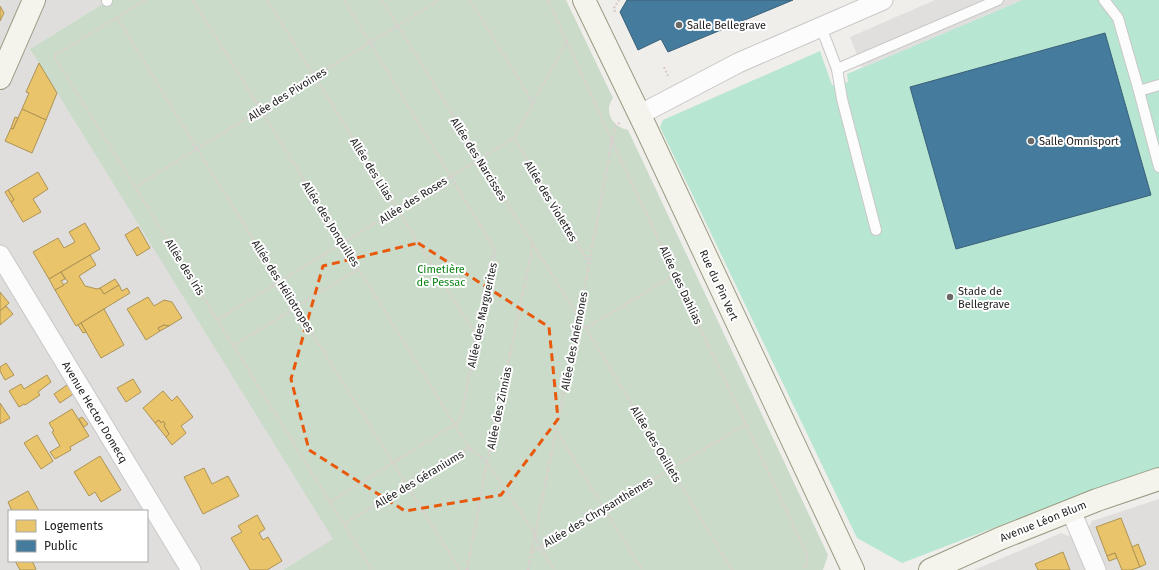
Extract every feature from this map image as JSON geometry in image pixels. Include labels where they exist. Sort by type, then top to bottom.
[{"type":"street","points":[[0,78],[34,0]]},
{"type":"street","name":"Rue du Pin Vert","points":[[584,0],[631,118],[853,570]]},
{"type":"street","points":[[631,118],[738,63],[883,0]]},
{"type":"street","name":"Avenue Hector Domecq","points":[[0,255],[190,570]]},
{"type":"street","name":"Avenue Léon Blum","points":[[930,570],[998,539],[1097,500],[1159,480]]},
{"type":"street","points":[[1071,511],[1096,570]]},
{"type":"lane","points":[[837,69],[998,0]]},
{"type":"lane","points":[[1104,0],[1118,18],[1159,167]]},
{"type":"lane","points":[[820,27],[837,69],[842,99],[876,230]]},
{"type":"lane","points":[[1139,91],[1159,85]]},
{"type":"path","name":"Allée des Héliotropes","points":[[107,0],[197,149],[460,570]]},
{"type":"path","name":"Allée des Iris","points":[[145,0],[54,56],[372,570]]},
{"type":"path","name":"Allée des Jonquilles","points":[[193,0],[470,448]]},
{"type":"path","name":"Allée des Lilas","points":[[267,0],[477,338]]},
{"type":"path","name":"Allée des Marguerites","points":[[330,502],[460,421],[495,250],[344,0]]},
{"type":"path","name":"Allée des Narcisses","points":[[382,0],[479,159],[579,317]]},
{"type":"path","name":"Allée des Pivoines","points":[[135,187],[439,0]]},
{"type":"path","points":[[470,0],[533,103]]},
{"type":"path","name":"Allée des Dahlias","points":[[548,0],[612,141],[807,554],[807,562],[804,570]]},
{"type":"path","points":[[514,138],[567,40]]},
{"type":"path","name":"Allée des Anémones","points":[[528,570],[579,317],[612,141],[616,125],[631,118]]},
{"type":"path","name":"Allée des Roses","points":[[217,320],[514,138]]},
{"type":"path","name":"Allée des Violettes","points":[[514,138],[589,263]]},
{"type":"path","name":"Allée des Zinnias","points":[[467,570],[533,245]]},
{"type":"path","points":[[233,346],[358,269]]},
{"type":"path","points":[[586,328],[676,274]]},
{"type":"path","name":"Allée des Oeillets","points":[[579,317],[732,570]]},
{"type":"path","name":"Allée des Chrysanthèmes","points":[[532,552],[746,424]]},
{"type":"path","points":[[556,430],[642,570]]},
{"type":"path","name":"Allée des Géraniums","points":[[344,524],[470,448],[488,462],[535,534],[554,570]]},
{"type":"highlighted area","points":[[418,243],[549,327],[558,419],[501,495],[405,511],[309,450],[291,379],[323,266]]},
{"type":"shaded area","points":[[0,0],[109,0],[30,49],[334,539],[283,570],[0,570]]},
{"type":"shaded area","points":[[935,0],[1022,0],[862,68],[850,37]]},
{"type":"shaded area","points":[[1159,499],[1159,570],[974,570],[1061,533],[1069,536],[1090,525],[1092,521]]},
{"type":"green space","name":"Cimetière de Pessac","points":[[109,0],[566,0],[613,98],[609,108],[611,118],[618,126],[628,130],[828,555],[823,570],[283,570],[333,539],[30,49]]},
{"type":"green space","name":"Stade de Bellegrave","points":[[1022,0],[1159,0],[1159,468],[1098,488],[902,563],[857,538],[660,127],[663,120],[820,51],[832,85],[848,82],[847,74]]},
{"type":"building: Logements","points":[[0,6],[4,13],[0,21]]},
{"type":"building: Logements","points":[[39,63],[57,93],[46,120],[22,109],[29,93],[26,92]]},
{"type":"building: Logements","points":[[22,109],[46,120],[32,153],[5,141],[11,128],[13,129]]},
{"type":"building: Logements","points":[[15,117],[18,118],[13,129],[11,128]]},
{"type":"building: Logements","points":[[38,172],[48,189],[33,199],[41,212],[23,222],[11,202],[14,200],[8,190]]},
{"type":"building: Logements","points":[[8,190],[14,200],[11,202],[5,192]]},
{"type":"building: Logements","points":[[85,223],[100,249],[49,279],[33,252],[58,238],[64,248],[75,242],[69,232]]},
{"type":"building: Logements","points":[[138,227],[150,248],[137,256],[125,235]]},
{"type":"building: Logements","points":[[90,255],[96,265],[79,276],[85,286],[97,289],[100,288],[104,294],[119,285],[122,291],[127,288],[130,293],[76,326],[55,290],[68,282],[61,272]]},
{"type":"building: Logements","points":[[61,272],[65,279],[61,281],[64,285],[55,290],[49,279]]},
{"type":"building: Logements","points":[[115,279],[119,285],[104,294],[100,288]]},
{"type":"building: Logements","points":[[0,292],[9,303],[0,311]]},
{"type":"building: Logements","points":[[148,297],[154,306],[164,300],[172,302],[182,318],[169,326],[164,325],[158,328],[160,331],[146,340],[127,309]]},
{"type":"building: Logements","points":[[6,306],[13,314],[0,325],[0,311]]},
{"type":"building: Logements","points":[[104,309],[124,345],[101,358],[81,323]]},
{"type":"building: Logements","points":[[81,323],[86,332],[83,333],[78,325]]},
{"type":"building: Logements","points":[[164,325],[169,326],[160,331],[158,328]]},
{"type":"building: Logements","points":[[6,363],[14,375],[5,380],[0,371],[0,367]]},
{"type":"building: Logements","points":[[47,375],[51,382],[38,392],[40,395],[25,405],[24,404],[19,407],[9,391],[21,384],[24,389]]},
{"type":"building: Logements","points":[[133,379],[141,392],[126,402],[117,388]]},
{"type":"building: Logements","points":[[67,385],[73,394],[60,403],[54,394]]},
{"type":"building: Logements","points":[[163,391],[172,401],[177,396],[193,417],[181,426],[186,433],[172,445],[166,437],[169,434],[163,421],[161,423],[159,420],[155,423],[143,408]]},
{"type":"building: Logements","points":[[0,403],[10,418],[0,424]]},
{"type":"building: Logements","points":[[72,409],[89,436],[70,447],[71,450],[55,459],[50,452],[60,446],[49,423]]},
{"type":"building: Logements","points":[[82,417],[88,424],[84,427],[79,419]]},
{"type":"building: Logements","points":[[159,420],[161,423],[163,421],[165,424],[164,426],[169,434],[166,437],[155,423]]},
{"type":"building: Logements","points":[[37,435],[53,461],[41,469],[24,443]]},
{"type":"building: Logements","points":[[100,456],[121,490],[101,502],[95,492],[89,496],[74,472]]},
{"type":"building: Logements","points":[[204,468],[212,484],[228,476],[239,496],[203,514],[184,477]]},
{"type":"building: Logements","points":[[28,491],[38,510],[12,510],[8,502]]},
{"type":"building: Logements","points":[[257,515],[265,529],[259,533],[263,540],[268,537],[282,561],[267,570],[250,570],[231,538],[242,532],[238,526]]},
{"type":"building: Logements","points":[[1121,518],[1140,567],[1131,570],[1122,570],[1115,553],[1107,556],[1096,527]]},
{"type":"building: Logements","points":[[1138,544],[1146,564],[1140,567],[1132,547]]},
{"type":"building: Logements","points":[[1063,552],[1070,570],[1038,570],[1035,564]]},
{"type":"building: Logements","points":[[1115,553],[1117,558],[1109,561],[1107,556]]},
{"type":"building: Logements","points":[[16,562],[32,562],[36,569],[34,570],[20,570]]},
{"type":"building: Public","name":"Salle Bellegrave","points":[[627,0],[793,0],[668,52],[661,39],[638,50],[620,12]]},
{"type":"building: Public","name":"Salle Omnisport","points":[[1105,33],[1151,195],[956,249],[910,87]]},
{"type":"place","name":"Salle Bellegrave","points":[[679,25]]},
{"type":"place","name":"Salle Omnisport","points":[[1031,141]]},
{"type":"place","name":"Stade de Bellegrave","points":[[950,297]]}]
